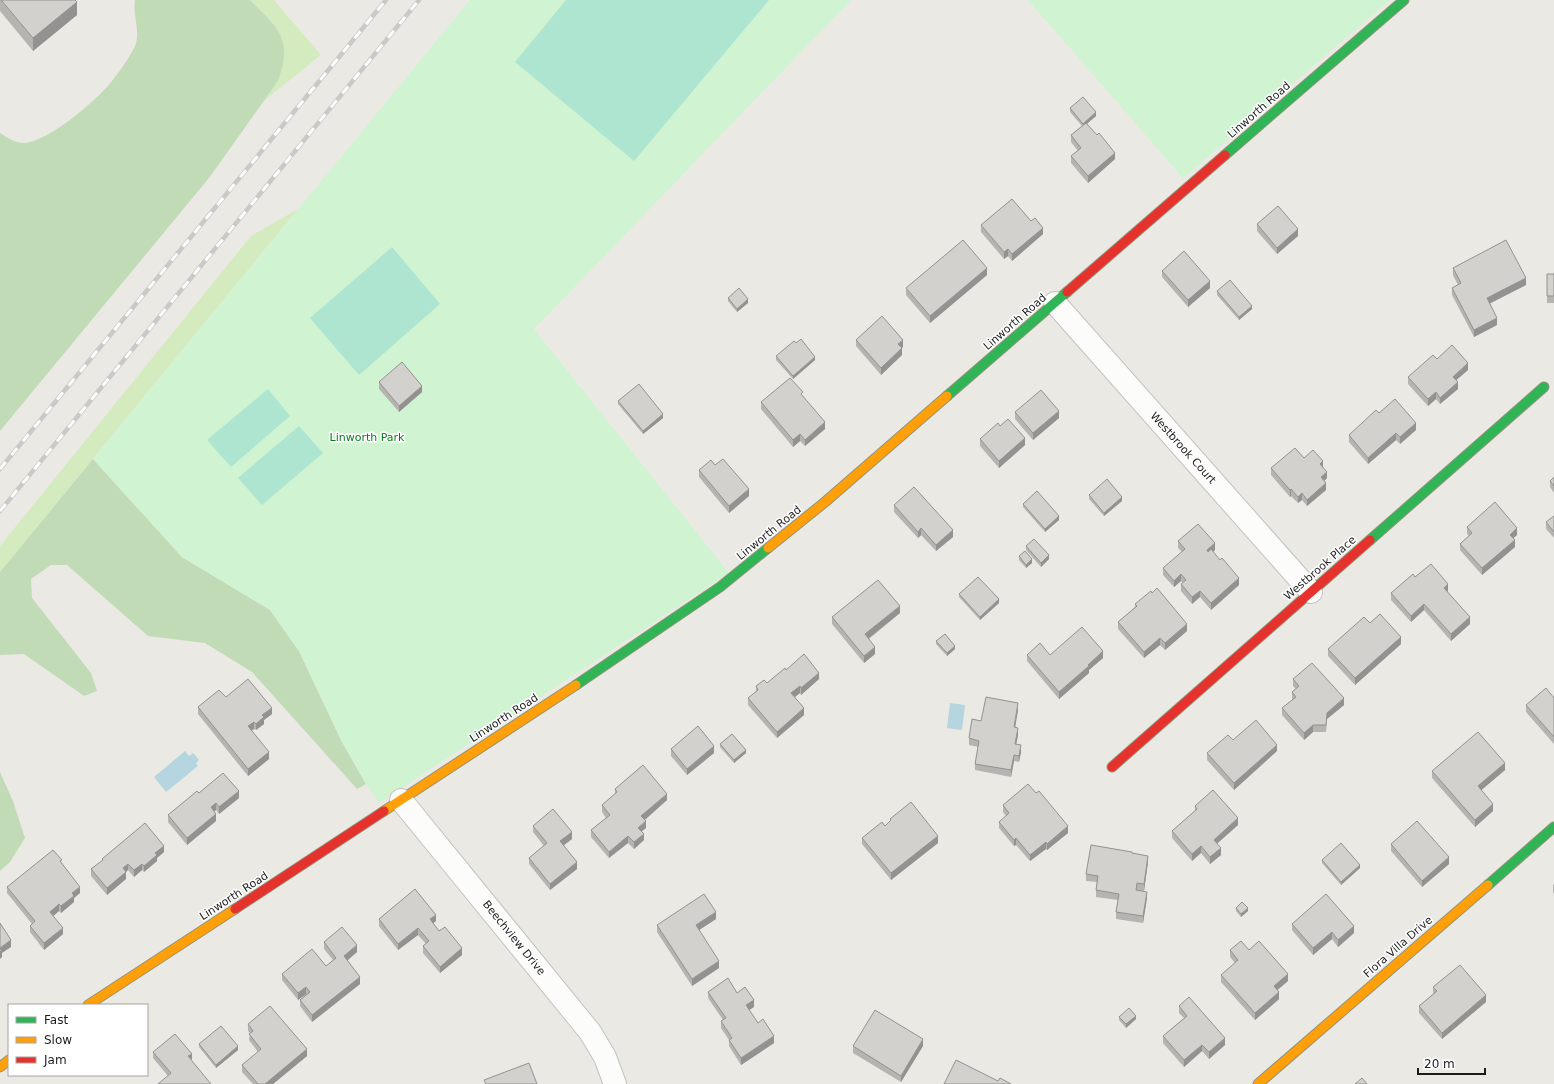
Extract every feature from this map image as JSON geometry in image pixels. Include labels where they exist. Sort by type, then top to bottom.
[{"type":"main road","name":"Linworth Road","points":[[90,1004],[586,678],[733,578],[825,502],[1404,0]]},
{"type":"main road","name":"Westbrook Place","points":[[1112,767],[1544,387]]},
{"type":"main road","name":"Flora Villa Drive","points":[[1258,1084],[1554,827]]},
{"type":"main road","points":[[0,1067],[8,1061]]},
{"type":"street","name":"Westbrook Court","points":[[1055,303],[1311,592]]},
{"type":"street","name":"Beechview Drive","points":[[401,800],[590,1032],[605,1057],[615,1084]]},
{"type":"green space","points":[[135,0],[250,0],[276,27],[283,44],[284,54],[278,81],[209,178],[0,431],[0,133],[18,142],[25,143],[34,141],[67,122],[96,98],[116,75],[135,46],[137,40],[137,29],[134,5]]},
{"type":"green space","points":[[250,0],[274,0],[321,55],[265,100],[278,81],[271,22]]},
{"type":"green space","name":"Linworth Park","points":[[470,0],[851,0],[534,329],[729,573],[379,803],[366,784],[341,740],[299,651],[270,610],[182,557],[93,459]]},
{"type":"green space","points":[[566,0],[769,0],[634,161],[515,62]]},
{"type":"green space","points":[[1028,0],[1390,0],[1183,178]]},
{"type":"green space","points":[[298,209],[0,572],[0,546],[251,236]]},
{"type":"green space","points":[[392,247],[440,304],[359,375],[310,318]]},
{"type":"green space","points":[[268,389],[290,416],[231,467],[207,440]]},
{"type":"green space","points":[[299,426],[323,453],[262,505],[238,478]]},
{"type":"green space","points":[[93,459],[182,557],[270,610],[299,651],[341,740],[366,784],[357,789],[252,672],[205,643],[148,636],[67,565],[51,565],[31,579],[32,598],[91,673],[97,691],[84,696],[24,654],[0,655],[0,572]]},
{"type":"green space","points":[[0,772],[13,801],[25,838],[10,862],[0,871]]},
{"type":"water","points":[[950,703],[965,705],[962,730],[947,728]]},
{"type":"water","points":[[185,751],[189,756],[193,753],[199,760],[196,763],[198,766],[166,792],[154,777]]},
{"type":"building","points":[[1,0],[75,0],[77,2],[33,38]]},
{"type":"building","points":[[1083,97],[1096,112],[1083,124],[1070,108]]},
{"type":"building","points":[[1086,123],[1097,135],[1099,133],[1115,153],[1088,176],[1071,156],[1081,148],[1071,135]]},
{"type":"building","points":[[1012,199],[1031,221],[1035,218],[1043,228],[1012,254],[1008,249],[1004,252],[981,225]]},
{"type":"building","points":[[1278,206],[1298,229],[1277,248],[1257,224]]},
{"type":"building","points":[[963,240],[987,268],[930,316],[906,288]]},
{"type":"building","points":[[1506,240],[1526,278],[1487,298],[1497,318],[1474,330],[1452,288],[1461,283],[1453,268]]},
{"type":"building","points":[[1184,251],[1210,281],[1188,300],[1162,271]]},
{"type":"building","points":[[1547,274],[1554,274],[1554,296],[1547,296]]},
{"type":"building","points":[[1230,280],[1252,306],[1239,317],[1217,291]]},
{"type":"building","points":[[739,288],[748,299],[737,309],[728,298]]},
{"type":"building","points":[[882,316],[903,340],[898,344],[902,348],[881,368],[856,340]]},
{"type":"building","points":[[801,339],[815,357],[793,376],[776,356],[794,341],[796,343]]},
{"type":"building","points":[[1452,345],[1468,363],[1453,377],[1458,382],[1440,398],[1436,392],[1428,399],[1408,377],[1433,355],[1437,359]]},
{"type":"building","points":[[402,362],[422,386],[399,406],[379,382]]},
{"type":"building","points":[[790,378],[803,392],[801,394],[825,422],[805,440],[800,434],[793,440],[761,402]]},
{"type":"building","points":[[639,384],[663,414],[643,431],[618,401]]},
{"type":"building","points":[[1041,390],[1059,411],[1033,433],[1015,412]]},
{"type":"building","points":[[1395,399],[1416,423],[1400,437],[1396,433],[1368,458],[1349,435],[1376,410],[1379,413]]},
{"type":"building","points":[[1008,419],[1025,438],[999,461],[980,439],[998,423],[1000,426]]},
{"type":"building","points":[[1295,448],[1304,458],[1313,450],[1323,461],[1320,464],[1327,472],[1321,477],[1326,483],[1307,500],[1302,493],[1298,497],[1291,489],[1290,490],[1271,468]]},
{"type":"building","points":[[723,459],[749,489],[729,506],[699,470],[711,460],[715,465]]},
{"type":"building","points":[[1554,477],[1554,486],[1550,481]]},
{"type":"building","points":[[1107,479],[1122,497],[1104,513],[1089,495]]},
{"type":"building","points":[[914,487],[953,530],[936,545],[921,528],[918,532],[894,505]]},
{"type":"building","points":[[1037,491],[1059,516],[1045,529],[1023,504]]},
{"type":"building","points":[[1495,502],[1517,528],[1510,535],[1515,540],[1482,568],[1460,544],[1472,533],[1467,527]]},
{"type":"building","points":[[1554,516],[1554,532],[1546,522]]},
{"type":"building","points":[[1198,524],[1215,543],[1207,550],[1208,552],[1211,549],[1220,560],[1222,558],[1239,578],[1211,603],[1200,591],[1192,597],[1181,584],[1186,580],[1181,574],[1174,581],[1163,568],[1185,549],[1178,541]]},
{"type":"building","points":[[1034,539],[1049,555],[1041,563],[1026,546]]},
{"type":"building","points":[[1025,551],[1032,559],[1026,565],[1019,556]]},
{"type":"building","points":[[1431,564],[1448,584],[1444,588],[1470,617],[1451,634],[1424,604],[1411,616],[1391,593],[1413,574],[1415,577]]},
{"type":"building","points":[[978,577],[999,599],[980,617],[959,594]]},
{"type":"building","points":[[878,580],[900,606],[865,634],[875,647],[864,656],[832,617]]},
{"type":"building","points":[[1157,588],[1187,624],[1165,643],[1160,638],[1144,652],[1118,622],[1137,606],[1135,604]]},
{"type":"building","points":[[1380,614],[1401,637],[1355,678],[1328,649],[1364,617],[1370,623]]},
{"type":"building","points":[[1082,627],[1103,651],[1088,665],[1089,666],[1059,692],[1027,655],[1040,643],[1050,655]]},
{"type":"building","points":[[945,634],[955,646],[947,653],[936,641]]},
{"type":"building","points":[[804,654],[819,673],[801,688],[800,686],[791,693],[804,708],[777,732],[748,698],[758,690],[756,686],[764,680],[767,683],[785,668],[786,670]]},
{"type":"building","points":[[1312,663],[1344,698],[1327,713],[1326,725],[1313,725],[1304,733],[1282,708],[1296,697],[1292,692],[1299,686],[1293,679]]},
{"type":"building","points":[[248,679],[272,708],[262,715],[264,717],[256,724],[254,722],[248,726],[269,752],[248,769],[198,707],[219,690],[226,697]]},
{"type":"building","points":[[1546,688],[1554,698],[1554,737],[1526,705]]},
{"type":"building","points":[[986,697],[1018,703],[1014,727],[1018,728],[1015,744],[1021,745],[1019,756],[1014,755],[1011,770],[975,764],[979,741],[969,738],[972,719],[981,721]]},
{"type":"building","points":[[1256,720],[1277,745],[1234,783],[1207,753],[1228,735],[1233,740]]},
{"type":"building","points":[[698,726],[714,746],[687,769],[671,749]]},
{"type":"building","points":[[1478,732],[1505,763],[1478,786],[1493,804],[1475,820],[1432,771]]},
{"type":"building","points":[[732,734],[746,750],[734,760],[720,744]]},
{"type":"building","points":[[643,765],[667,794],[641,816],[646,821],[638,828],[644,834],[634,842],[628,836],[609,852],[591,830],[610,815],[602,805],[617,792],[615,789]]},
{"type":"building","points":[[223,773],[239,791],[219,807],[216,803],[211,807],[216,814],[187,838],[168,815],[197,791],[199,793]]},
{"type":"building","points":[[1028,784],[1036,793],[1039,791],[1068,826],[1047,844],[1046,842],[1030,855],[1016,838],[1014,840],[999,822],[1009,813],[1003,805]]},
{"type":"building","points":[[1213,790],[1238,818],[1214,840],[1221,848],[1210,857],[1201,846],[1192,854],[1172,831],[1197,809],[1195,806]]},
{"type":"building","points":[[911,802],[938,836],[891,873],[862,838],[882,822],[885,826],[891,820],[890,819]]},
{"type":"building","points":[[553,809],[572,832],[560,841],[577,862],[550,884],[529,858],[547,843],[533,826]]},
{"type":"building","points":[[1417,821],[1449,857],[1422,881],[1391,844]]},
{"type":"building","points":[[145,823],[164,846],[155,853],[157,855],[144,866],[142,864],[134,870],[128,864],[123,868],[126,872],[107,888],[91,869]]},
{"type":"building","points":[[1341,843],[1360,865],[1341,882],[1322,860]]},
{"type":"building","points":[[1091,845],[1148,856],[1144,884],[1137,883],[1136,890],[1147,892],[1143,916],[1116,912],[1119,894],[1096,890],[1098,876],[1086,874]]},
{"type":"building","points":[[53,850],[62,860],[60,861],[80,887],[72,893],[74,896],[61,906],[59,904],[50,912],[63,928],[44,943],[30,926],[35,921],[7,887]]},
{"type":"building","points":[[415,889],[436,915],[430,919],[439,931],[445,927],[462,948],[440,967],[423,946],[429,941],[418,928],[398,944],[379,919]]},
{"type":"building","points":[[704,894],[716,912],[696,925],[719,961],[692,979],[657,925]]},
{"type":"building","points":[[1326,894],[1354,926],[1338,940],[1332,932],[1313,948],[1292,924]]},
{"type":"building","points":[[1242,902],[1248,908],[1241,914],[1236,908]]},
{"type":"building","points":[[0,923],[11,940],[0,948]]},
{"type":"building","points":[[342,927],[357,945],[344,956],[360,977],[312,1015],[300,1000],[310,992],[306,987],[298,993],[282,974],[312,949],[326,966],[336,958],[324,942]]},
{"type":"building","points":[[1241,941],[1249,950],[1259,941],[1288,974],[1274,986],[1279,992],[1255,1013],[1221,975],[1238,960],[1230,950]]},
{"type":"building","points":[[1460,965],[1486,995],[1442,1033],[1419,1006],[1437,991],[1433,987]]},
{"type":"building","points":[[728,978],[737,993],[745,987],[754,1000],[746,1005],[758,1023],[763,1019],[774,1036],[741,1058],[729,1040],[732,1038],[721,1021],[726,1018],[708,992]]},
{"type":"building","points":[[1189,997],[1225,1038],[1209,1052],[1202,1045],[1184,1060],[1163,1036],[1187,1016],[1179,1006]]},
{"type":"building","points":[[270,1006],[307,1049],[265,1084],[258,1084],[242,1065],[261,1049],[249,1034],[253,1031],[248,1024]]},
{"type":"building","points":[[1129,1008],[1136,1016],[1126,1024],[1119,1017]]},
{"type":"building","points":[[875,1010],[923,1039],[901,1076],[853,1046]]},
{"type":"building","points":[[221,1026],[238,1046],[216,1065],[199,1044]]},
{"type":"building","points":[[175,1034],[192,1054],[188,1056],[211,1084],[158,1084],[171,1073],[153,1052]]},
{"type":"building","points":[[956,1060],[998,1081],[1000,1078],[1011,1084],[944,1084]]},
{"type":"building","points":[[529,1063],[537,1084],[486,1084],[484,1080]]},
{"type":"building","points":[[1362,1078],[1367,1084],[1355,1084]]},
{"type":"railway","points":[[0,469],[386,0]]},
{"type":"railway","points":[[0,511],[419,0]]},
{"type":"traffic: fast","points":[[1225,155],[1404,0]]},
{"type":"traffic: fast","points":[[947,396],[1067,292]]},
{"type":"traffic: fast","points":[[1370,540],[1544,387]]},
{"type":"traffic: fast","points":[[576,685],[720,587],[768,548]]},
{"type":"traffic: fast","points":[[1488,885],[1554,827]]},
{"type":"traffic: slow","points":[[768,548],[825,502],[947,396]]},
{"type":"traffic: slow","points":[[384,811],[576,685]]},
{"type":"traffic: slow","points":[[1258,1084],[1488,885]]},
{"type":"traffic: slow","points":[[90,1004],[235,909]]},
{"type":"traffic: slow","points":[[0,1067],[8,1061]]},
{"type":"traffic: jam","points":[[1067,292],[1225,155]]},
{"type":"traffic: jam","points":[[1112,767],[1370,540]]},
{"type":"traffic: jam","points":[[235,909],[384,811]]}]
